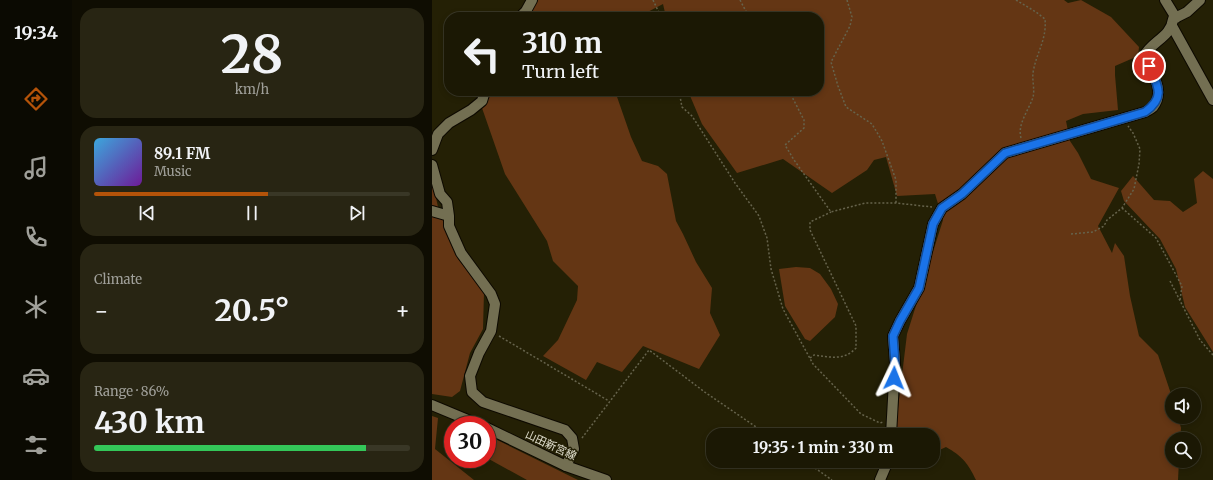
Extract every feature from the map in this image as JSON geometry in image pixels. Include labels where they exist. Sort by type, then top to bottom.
[{"type":"street","points":[[525,12],[532,0]]},
{"type":"street","points":[[1165,0],[1174,22],[1213,100]]},
{"type":"street","points":[[891,428],[895,363],[893,336],[919,288],[933,224],[942,208],[962,194],[1005,153],[1145,112],[1153,106],[1158,96],[1158,87],[1144,56],[1148,49],[1163,37],[1174,22],[1200,0]]},
{"type":"street","points":[[432,150],[438,134],[449,123],[471,110],[482,101],[484,96]]},
{"type":"street","points":[[432,165],[440,194],[446,202],[449,216],[449,226],[461,254],[491,294],[496,304],[491,331],[479,353],[470,376],[472,392],[483,402],[565,430],[572,438],[574,449],[566,466]]},
{"type":"street","points":[[432,211],[449,216]]},
{"type":"street","points":[[432,405],[458,416]]},
{"type":"street","name":"山田新宮線","points":[[496,432],[566,466],[606,480]]},
{"type":"street","points":[[880,480],[885,468]]},
{"type":"path","points":[[653,0],[659,12]]},
{"type":"path","points":[[740,0],[746,12]]},
{"type":"path","points":[[847,0],[852,17],[850,26],[831,62],[846,107],[872,124],[882,141],[896,180],[896,203]]},
{"type":"path","points":[[1016,0],[1045,19],[1046,30],[1033,73],[1033,96],[1023,118],[1020,134],[1024,147]]},
{"type":"path","points":[[680,96],[682,107],[692,116],[735,183],[759,216],[767,238],[771,269],[783,309],[813,364],[861,414],[880,423],[891,421]]},
{"type":"path","points":[[792,96],[804,120],[804,128],[785,145],[831,212]]},
{"type":"path","points":[[1071,234],[1093,232],[1104,226],[1107,220],[1122,208],[1134,189],[1139,164],[1140,149],[1133,133],[1122,118]]},
{"type":"path","points":[[810,358],[814,356],[837,358],[850,354],[856,348],[856,326],[810,230],[810,222],[831,212],[864,203],[896,203],[942,208]]},
{"type":"path","points":[[1122,208],[1156,238],[1182,286],[1180,300]]},
{"type":"path","points":[[1170,281],[1200,340],[1213,355]]},
{"type":"path","points":[[491,331],[610,401]]},
{"type":"path","points":[[574,449],[649,350],[706,393],[758,428]]},
{"type":"path","points":[[815,468],[832,480]]},
{"type":"shaded area","points":[[534,0],[1064,0],[1068,3],[1081,0],[1111,17],[1139,47],[1138,56],[1115,66],[1118,110],[1083,114],[1066,121],[1070,141],[1091,179],[1119,188],[1098,226],[1112,253],[1115,243],[1124,256],[1130,296],[1139,336],[1158,355],[1169,388],[1165,388],[1165,424],[1180,424],[1181,428],[1181,432],[1165,432],[1165,468],[1179,468],[1178,480],[976,480],[964,460],[946,447],[940,450],[940,428],[897,428],[907,334],[943,220],[935,194],[897,196],[886,157],[874,160],[867,170],[832,193],[783,159],[737,173],[702,124],[690,96],[824,96],[824,12],[665,12],[663,4],[648,12],[529,12]]},
{"type":"shaded area","points":[[489,96],[617,96],[631,137],[642,161],[658,166],[667,174],[676,221],[696,262],[712,288],[710,313],[720,335],[699,369],[643,346],[622,372],[597,362],[586,380],[543,356],[558,340],[577,300],[578,286],[553,261],[547,241],[505,174],[482,108]]},
{"type":"shaded area","points":[[1203,171],[1213,179],[1213,352],[1185,307],[1176,269],[1160,239],[1124,201],[1121,191],[1133,176],[1154,200],[1170,201],[1183,212],[1197,203],[1194,179]]},
{"type":"shaded area","points":[[432,180],[438,207],[458,259],[484,292],[483,329],[470,353],[460,391],[452,397],[432,394]]},
{"type":"shaded area","points":[[796,267],[810,268],[820,274],[831,289],[838,304],[835,317],[810,341],[805,339],[785,306],[779,269]]},
{"type":"shaded area","points":[[432,416],[438,418],[435,449],[444,456],[444,468],[459,468],[474,480],[432,480]]},
{"type":"shaded area","points":[[496,439],[578,480],[527,480],[496,463]]},
{"type":"route","points":[[894,378],[895,363],[893,336],[919,288],[933,224],[942,208],[962,194],[1005,153],[1145,112],[1153,106],[1158,96],[1158,87],[1149,66]]}]
